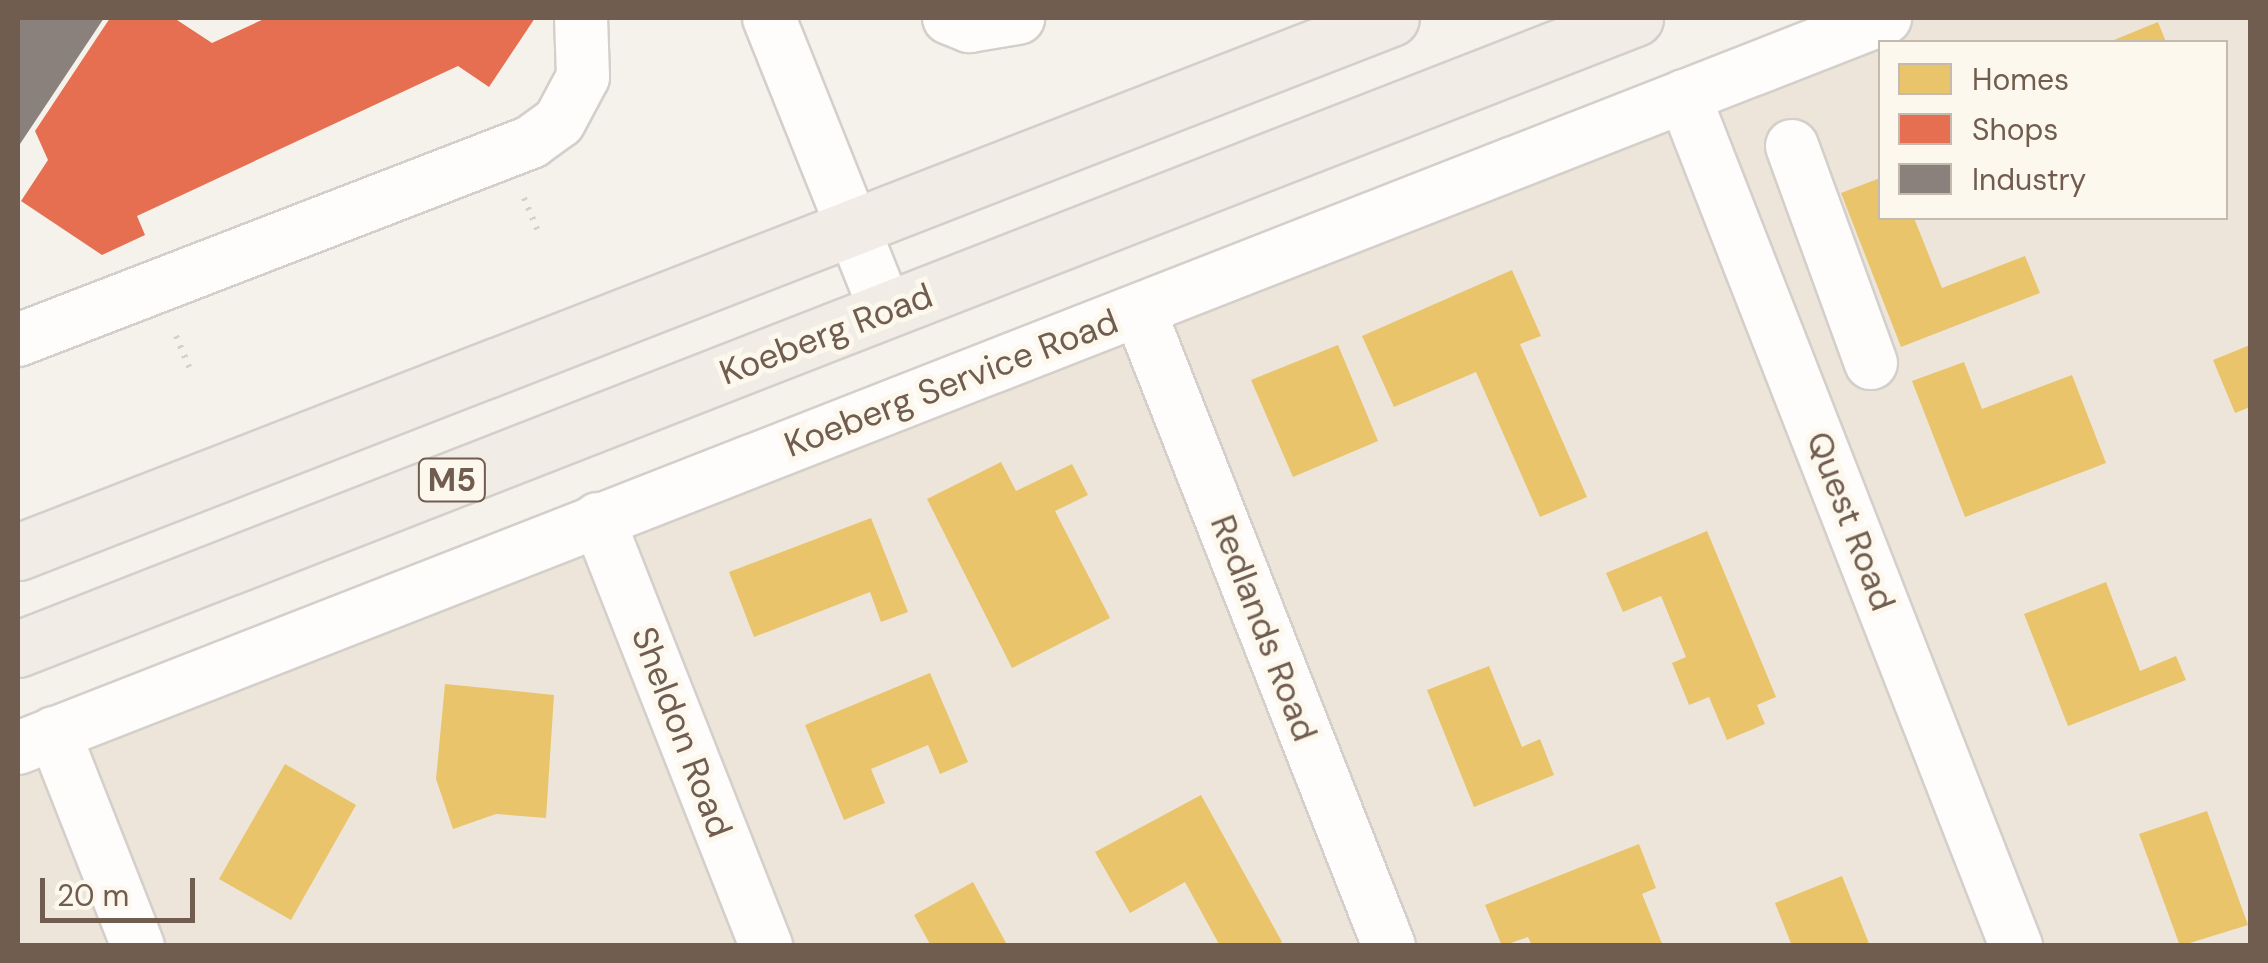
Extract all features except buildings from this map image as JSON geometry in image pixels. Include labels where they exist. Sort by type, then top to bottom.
[{"type":"main road","name":"M5","points":[[18,552],[1390,18]]},
{"type":"main road","name":"Koeberg Road","points":[[18,650],[1635,18]]},
{"type":"street","points":[[18,340],[532,142],[559,122],[582,77],[582,18]]},
{"type":"street","points":[[769,18],[886,310]]},
{"type":"street","points":[[949,18],[979,26],[1018,18]]},
{"type":"street","name":"Koeberg Service Road","points":[[36,740],[1886,18]]},
{"type":"street","name":"Quest Road","points":[[1684,96],[2016,946]]},
{"type":"street","points":[[1792,146],[1871,363]]},
{"type":"street","points":[[1752,267],[1825,234]]},
{"type":"street","name":"Redlands Road","points":[[1140,310],[1389,946]]},
{"type":"street","name":"Sheldon Road","points":[[598,519],[766,946]]},
{"type":"street","points":[[36,740],[138,946]]},
{"type":"shaded area","points":[[1885,18],[2250,18],[2250,945],[18,946],[18,748]]}]
